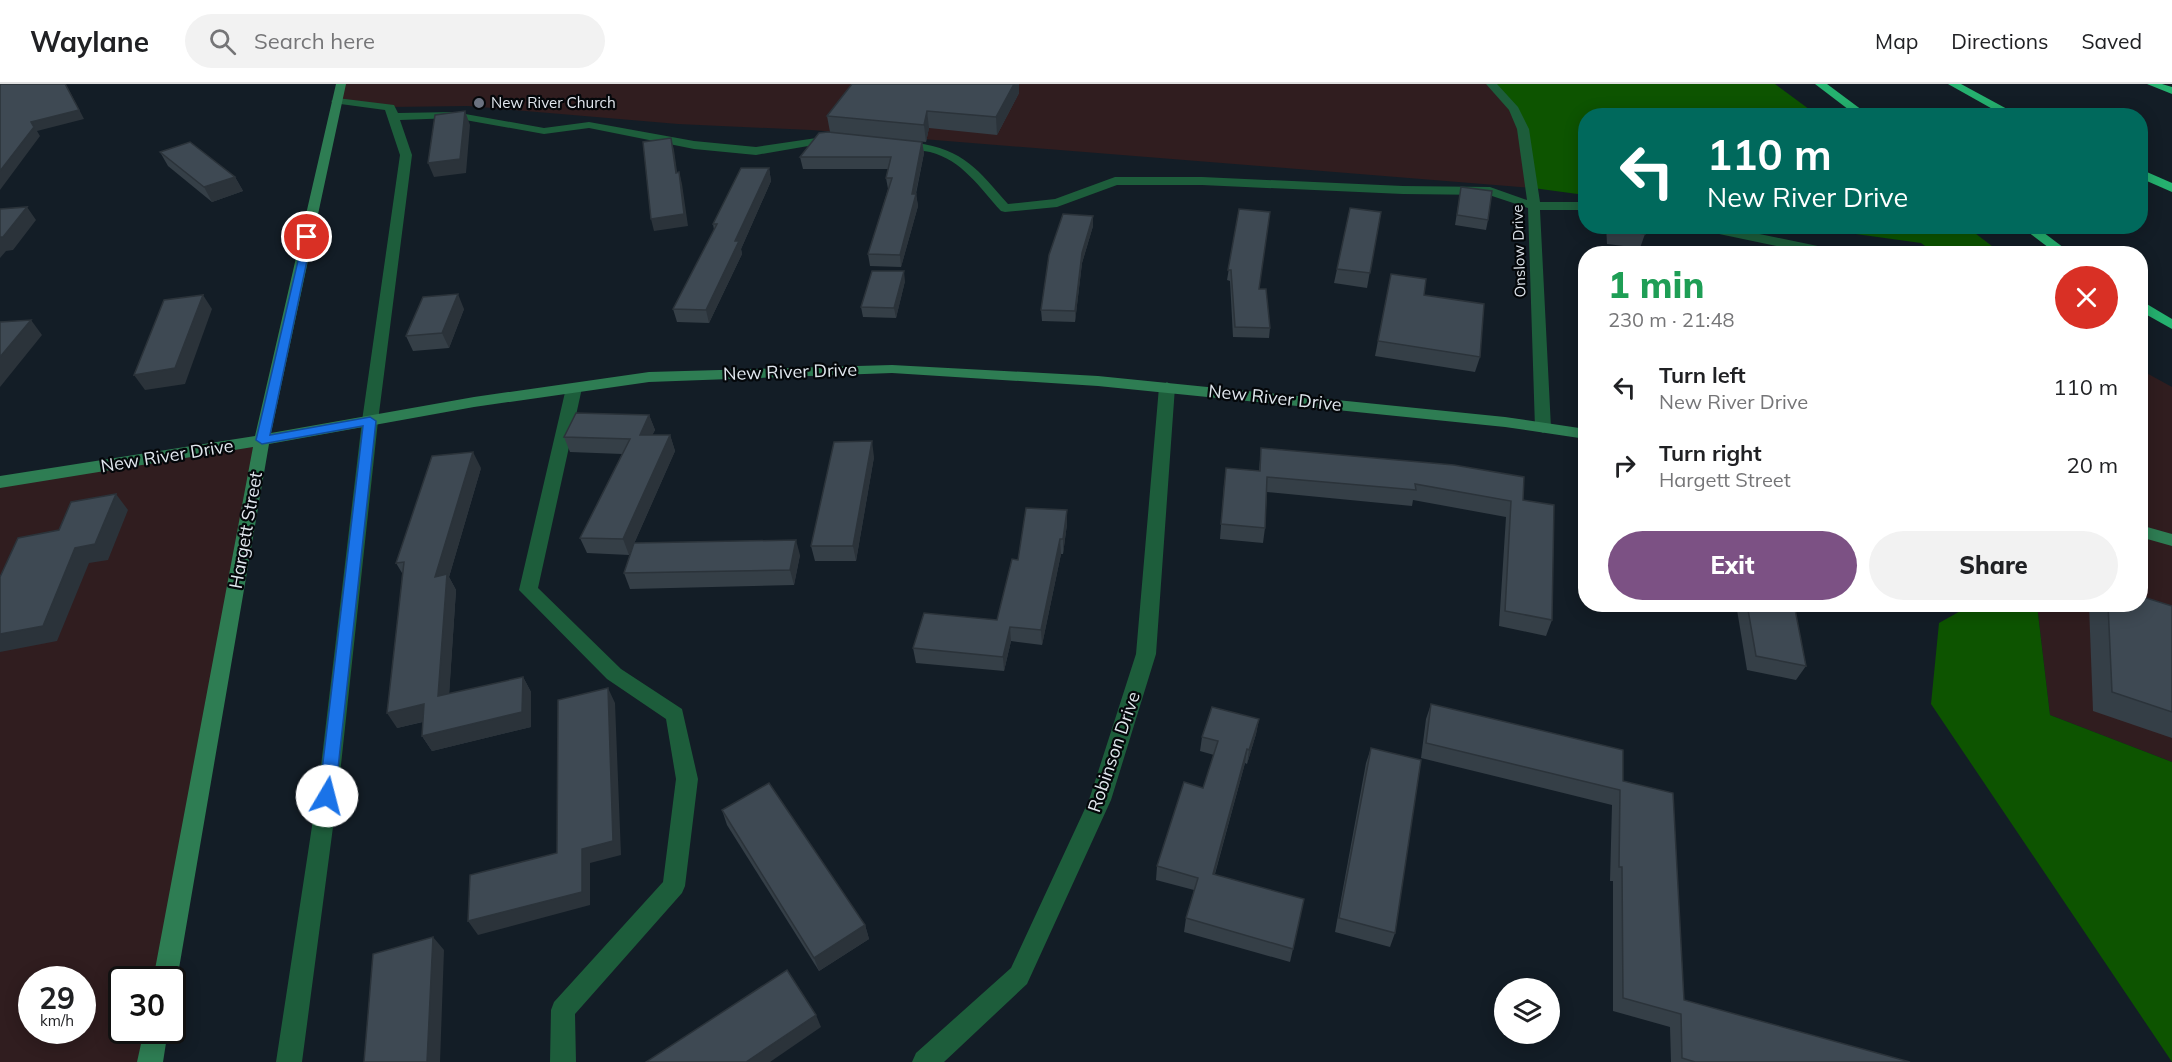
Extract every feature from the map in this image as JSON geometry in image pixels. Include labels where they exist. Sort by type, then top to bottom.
[{"type":"highway","points":[[1820,84],[1854,108]]},
{"type":"highway","points":[[1953,84],[2000,108]]},
{"type":"highway","points":[[2152,84],[2172,91]]},
{"type":"highway","points":[[2148,177],[2172,188]]},
{"type":"highway","points":[[2037,234],[2055,246]]},
{"type":"highway","points":[[2148,309],[2172,325]]},
{"type":"street","name":"Hargett Street","points":[[168,966],[262,440],[341,84]]},
{"type":"street","name":"Onslow Drive","points":[[1491,84],[1514,109],[1523,129],[1534,206],[1543,428]]},
{"type":"street","points":[[289,1062],[330,774],[370,421],[406,155],[390,107],[337,101]]},
{"type":"street","points":[[394,117],[454,115],[544,131],[589,125],[694,145],[756,151],[831,138],[854,140]]},
{"type":"street","points":[[888,144],[934,149],[967,165],[1005,208],[1057,203],[1115,181],[1191,181],[1490,191],[1534,206],[1578,206]]},
{"type":"street","points":[[1739,234],[1798,246]]},
{"type":"street","name":"New River Drive","points":[[0,482],[262,440],[474,402],[649,377],[892,369],[1167,387],[1505,422],[1578,433]]},
{"type":"street","name":"Robinson Drive","points":[[926,1062],[1019,976],[1100,800],[1146,654],[1167,387]]},
{"type":"street","points":[[563,1062],[563,1010],[674,886],[687,779],[675,715],[614,674],[528,590],[574,388]]},
{"type":"street","points":[[2148,533],[2172,540]]},
{"type":"street","points":[[150,1062],[153,1044]]},
{"type":"shaded area","points":[[341,84],[1491,84],[1514,109],[1533,188],[811,130],[678,124],[468,106],[390,107],[337,101]]},
{"type":"shaded area","points":[[2148,374],[2172,387],[2172,762],[2050,715],[2038,612],[2148,612]]},
{"type":"shaded area","points":[[262,440],[163,966],[108,966],[108,1044],[147,1044],[144,1062],[0,1062],[0,482]]},
{"type":"green space","points":[[1491,84],[1775,84],[1808,108],[1578,108],[1578,194],[1533,188],[1523,129]]},
{"type":"green space","points":[[1856,234],[1976,234],[1992,246],[1925,246],[1921,243]]},
{"type":"green space","points":[[1959,612],[2038,612],[2050,715],[2172,762],[2172,1062],[1931,704],[1939,623]]},
{"type":"building","points":[[0,84],[65,84],[79,110],[31,122],[34,127],[0,171]]},
{"type":"building","points":[[852,84],[1014,84],[996,117],[927,111],[924,125],[827,116]]},
{"type":"building","points":[[465,111],[460,159],[428,163],[435,115]]},
{"type":"building","points":[[819,133],[922,142],[912,194],[916,194],[900,255],[868,254],[892,178],[886,178],[891,157],[800,157]]},
{"type":"building","points":[[671,138],[676,173],[679,172],[684,214],[651,219],[643,142]]},
{"type":"building","points":[[190,142],[235,177],[204,187],[160,152]]},
{"type":"building","points":[[741,168],[769,168],[735,241],[739,241],[706,310],[673,309],[717,224],[713,224]]},
{"type":"building","points":[[1461,187],[1492,191],[1488,220],[1457,215]]},
{"type":"building","points":[[27,207],[3,237],[0,237],[0,209]]},
{"type":"building","points":[[1350,208],[1381,212],[1370,273],[1337,269]]},
{"type":"building","points":[[1239,209],[1270,212],[1259,289],[1266,289],[1270,328],[1235,327],[1231,270],[1228,270]]},
{"type":"building","points":[[1063,214],[1093,216],[1082,253],[1075,311],[1041,310],[1049,255]]},
{"type":"building","points":[[872,271],[904,271],[894,308],[861,307]]},
{"type":"building","points":[[1391,274],[1426,279],[1424,295],[1484,304],[1480,357],[1378,341]]},
{"type":"building","points":[[458,294],[442,333],[406,336],[423,297]]},
{"type":"building","points":[[203,295],[175,368],[134,375],[164,300]]},
{"type":"building","points":[[31,320],[0,357],[0,322]]},
{"type":"building","points":[[576,413],[649,415],[640,435],[670,435],[623,539],[580,538],[630,439],[564,437]]},
{"type":"building","points":[[872,441],[853,546],[811,546],[834,442]]},
{"type":"building","points":[[1261,448],[1454,465],[1524,477],[1523,500],[1554,505],[1552,620],[1505,611],[1511,501],[1415,484],[1416,490],[1267,477],[1265,528],[1221,524],[1226,468],[1260,471]]},
{"type":"building","points":[[473,452],[435,577],[447,574],[438,696],[523,677],[522,712],[422,736],[424,704],[387,713],[404,562],[396,563],[432,456]]},
{"type":"building","points":[[116,494],[95,544],[75,548],[43,626],[0,634],[0,577],[18,538],[59,530],[71,502]]},
{"type":"building","points":[[1026,508],[1067,510],[1063,539],[1060,539],[1041,630],[1010,627],[1003,657],[913,648],[924,613],[997,620],[1012,559],[1018,560]]},
{"type":"building","points":[[796,540],[790,570],[624,573],[634,543]]},
{"type":"building","points":[[2148,598],[2172,606],[2172,712],[2112,692],[2108,612],[2148,612]]},
{"type":"building","points":[[1748,612],[1796,612],[1806,666],[1756,656]]},
{"type":"building","points":[[608,688],[613,841],[582,849],[582,892],[468,921],[470,875],[557,853],[558,700]]},
{"type":"building","points":[[1431,704],[1623,750],[1623,781],[1673,793],[1684,1000],[1910,1062],[1695,1062],[1682,1058],[1681,1014],[1623,998],[1622,867],[1619,867],[1620,790],[1426,743]]},
{"type":"building","points":[[1212,707],[1259,719],[1249,750],[1247,749],[1213,874],[1304,899],[1293,949],[1186,918],[1198,878],[1157,866],[1184,782],[1203,788],[1218,741],[1202,737]]},
{"type":"building","points":[[1371,748],[1421,760],[1395,933],[1339,918]]},
{"type":"building","points":[[769,783],[865,925],[814,958],[722,810]]},
{"type":"building","points":[[433,937],[427,1062],[364,1062],[373,954]]},
{"type":"building","points":[[787,970],[816,1015],[746,1062],[646,1062]]},
{"type":"place","name":"New River Church","points":[[479,103]]},
{"type":"route","points":[[307,237],[262,440],[370,421],[327,796]]}]
